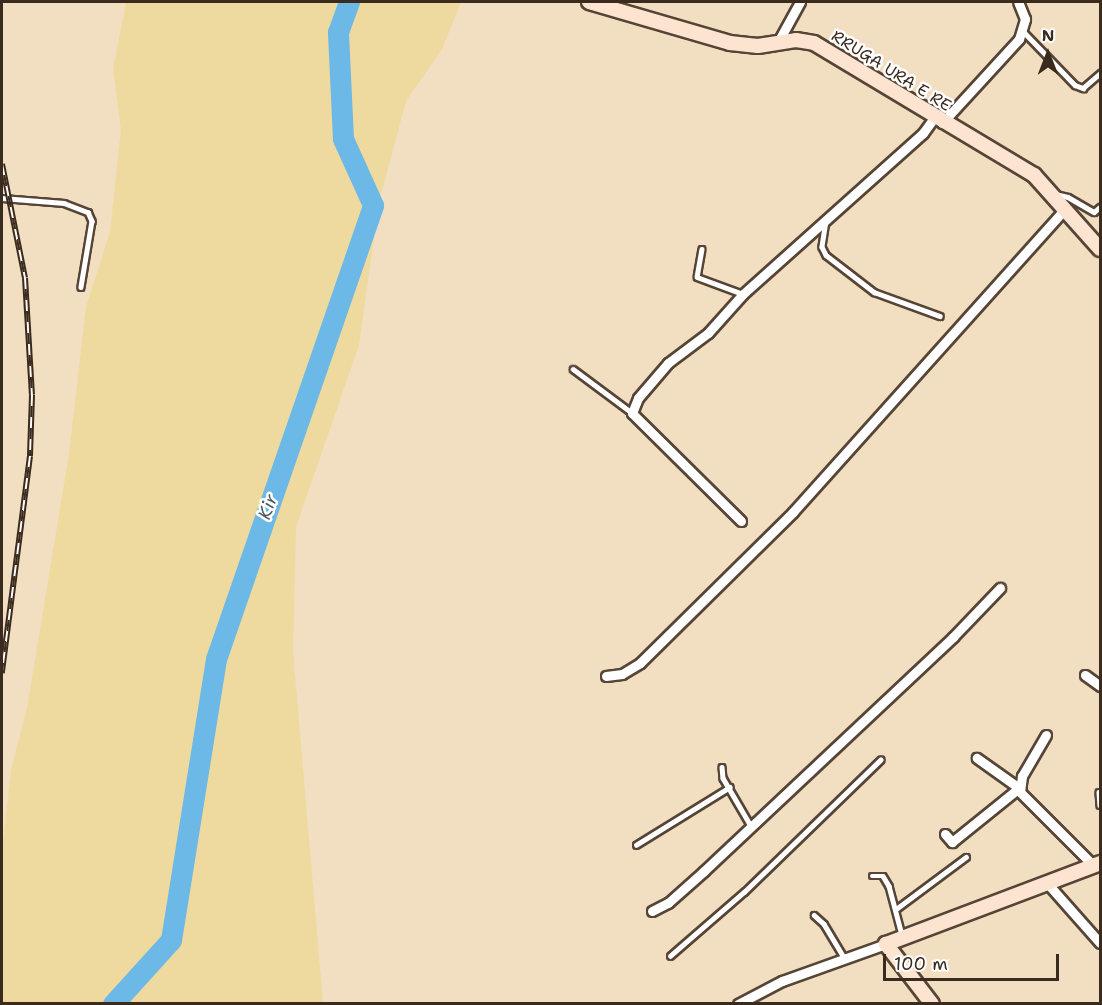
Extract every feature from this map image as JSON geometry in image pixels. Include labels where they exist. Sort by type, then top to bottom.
[{"type":"street","name":"RRUGA URA E RE","points":[[589,2],[730,43],[758,46],[796,40],[822,47],[938,121],[1034,176],[1053,194],[1101,249]]},
{"type":"street","points":[[778,42],[800,2]]},
{"type":"street","points":[[741,521],[632,413],[652,380],[708,333],[743,294],[938,121],[1023,32],[1025,19],[1018,2]]},
{"type":"street","points":[[606,675],[622,674],[640,663],[793,512],[1065,209]]},
{"type":"street","points":[[652,911],[668,903],[751,826],[953,637],[1000,588]]},
{"type":"street","points":[[1085,675],[1101,686]]},
{"type":"street","points":[[945,834],[952,842],[1019,789],[1022,776],[1046,735]]},
{"type":"street","points":[[738,1004],[755,992],[844,957],[886,944],[1097,865],[1019,789],[977,758]]},
{"type":"street","points":[[1047,883],[1101,943]]},
{"type":"street","points":[[886,944],[932,1004]]},
{"type":"lane","points":[[1023,32],[1076,85],[1083,88],[1101,73]]},
{"type":"lane","points":[[1053,194],[1068,196],[1094,212],[1101,207]]},
{"type":"lane","points":[[2,198],[64,202],[88,212],[92,221],[81,287]]},
{"type":"lane","points":[[827,218],[822,247],[826,255],[874,291],[940,315]]},
{"type":"lane","points":[[702,249],[697,277],[743,294]]},
{"type":"lane","points":[[573,369],[632,413]]},
{"type":"lane","points":[[670,956],[744,891],[880,760]]},
{"type":"lane","points":[[722,767],[723,778],[751,826]]},
{"type":"lane","points":[[636,845],[730,787]]},
{"type":"lane","points":[[1100,792],[1101,805]]},
{"type":"lane","points":[[896,909],[966,857]]},
{"type":"lane","points":[[872,876],[883,876],[896,909],[903,937]]},
{"type":"lane","points":[[814,915],[824,924],[844,957]]},
{"type":"sand","points":[[461,2],[442,49],[406,101],[379,202],[359,345],[296,527],[293,651],[323,1003],[2,1003],[2,851],[11,770],[27,708],[69,454],[86,307],[110,232],[121,130],[113,68],[126,3]]},
{"type":"waterway","name":"Kir","points":[[113,1004],[171,940],[216,659],[373,205],[343,139],[338,32],[349,2]]},
{"type":"railway","points":[[2,164],[25,278],[32,395],[30,456],[2,673]]}]
